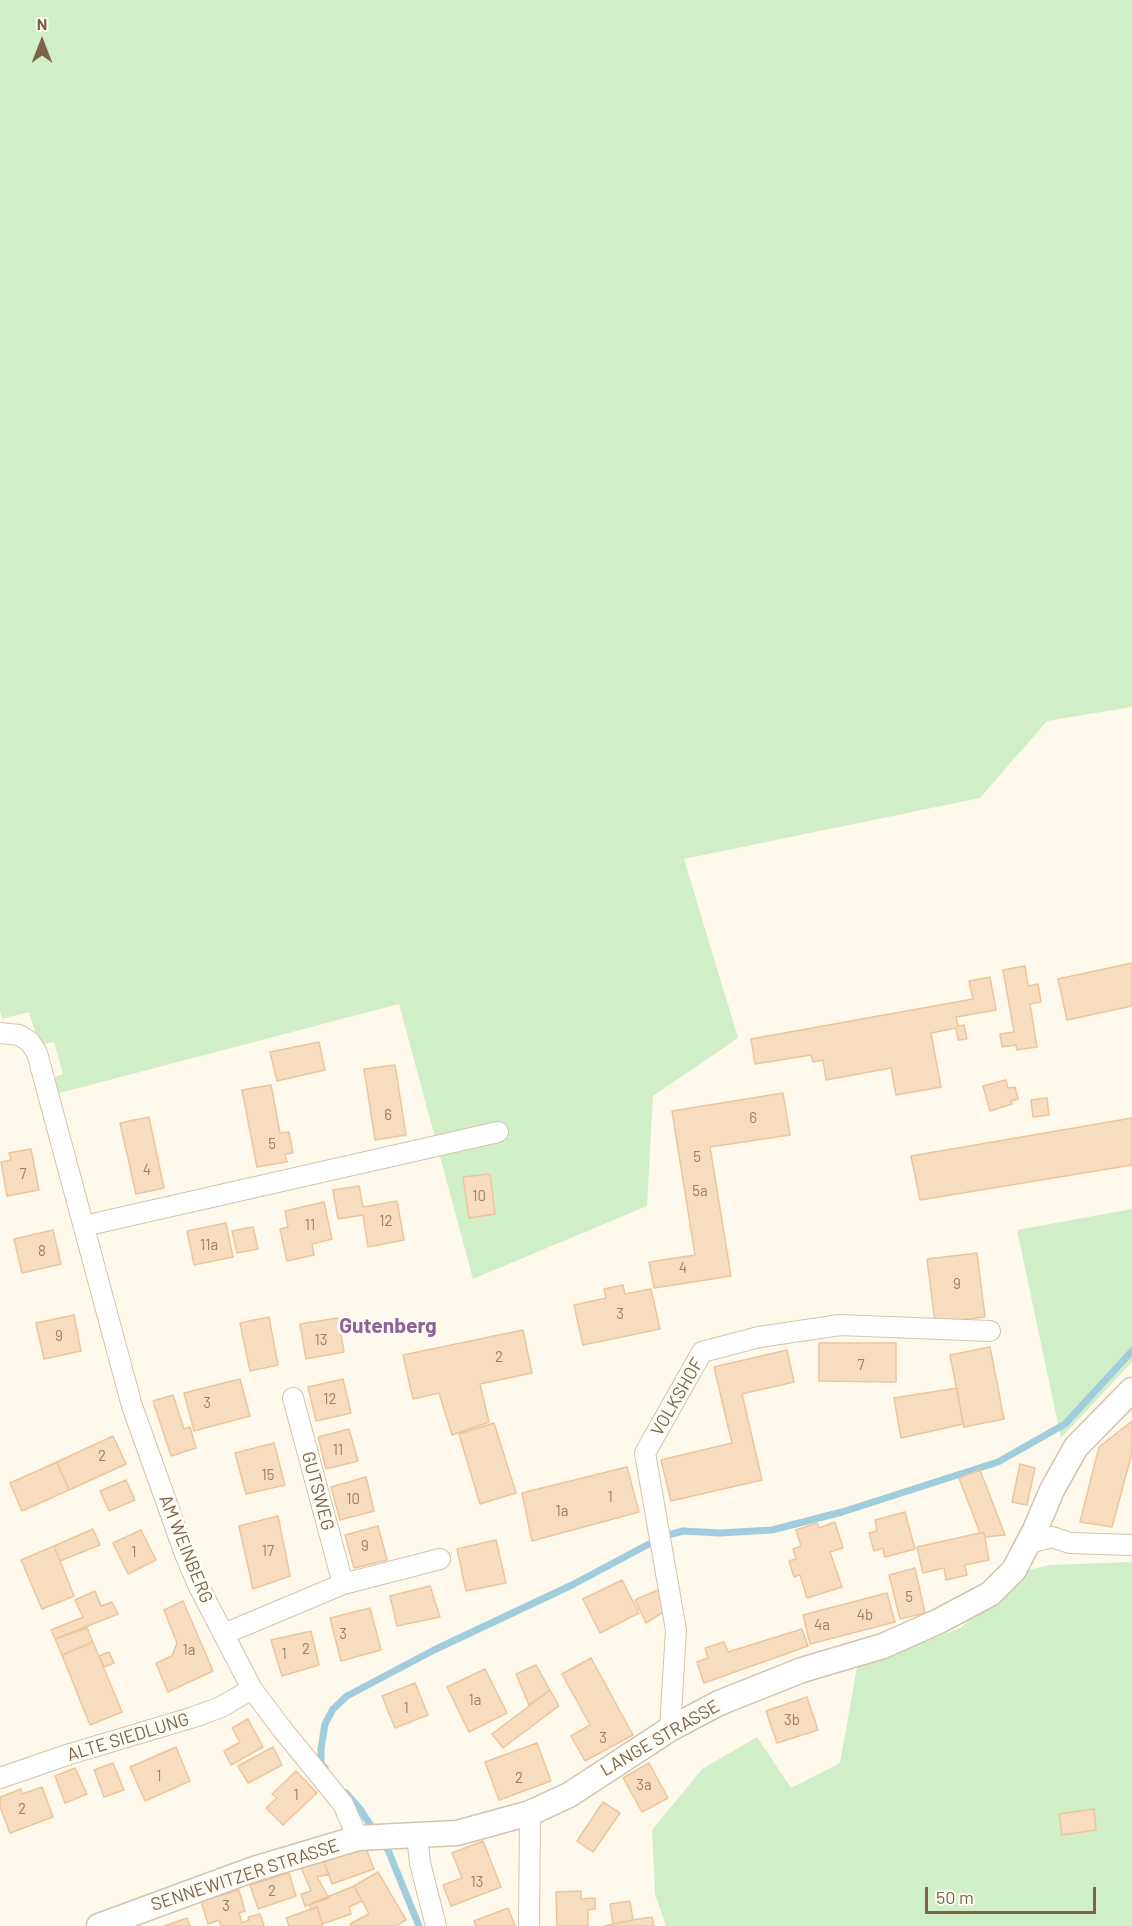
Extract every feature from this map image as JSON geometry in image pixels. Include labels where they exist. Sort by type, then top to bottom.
[{"type":"street","name":"AM WEINBERG","points":[[9,1034],[30,1042],[37,1053],[132,1406],[184,1554],[252,1689],[343,1804],[366,1838]]},
{"type":"street","points":[[84,1226],[498,1132]]},
{"type":"street","name":"VOLKSHOF","points":[[670,1729],[676,1630],[645,1453],[702,1352],[759,1337],[840,1325],[990,1331]]},
{"type":"street","name":"LANGE STRASSE","points":[[366,1838],[457,1833],[530,1813],[569,1795],[670,1729],[719,1703],[802,1670],[883,1646],[939,1621],[990,1594],[1014,1570],[1029,1543],[1052,1490],[1076,1447],[1132,1390]]},
{"type":"street","name":"GUTSWEG","points":[[293,1398],[343,1584]]},
{"type":"street","points":[[1029,1543],[1052,1537],[1070,1543],[1132,1545]]},
{"type":"street","points":[[224,1634],[343,1584],[440,1559]]},
{"type":"street","name":"ALTE SIEDLUNG","points":[[0,1778],[70,1754],[194,1717],[221,1707],[252,1689]]},
{"type":"street","points":[[529,1926],[530,1813]]},
{"type":"street","points":[[409,1836],[420,1863],[436,1926]]},
{"type":"street","name":"SENNEWITZER STRASSE","points":[[99,1926],[254,1869],[366,1838]]},
{"type":"green space","points":[[0,0],[1132,0],[1132,707],[1047,721],[980,798],[684,859],[738,1038],[653,1096],[647,1206],[473,1279],[399,1004],[52,1095],[48,1079],[63,1074],[54,1042],[39,1045],[29,1012],[2,1019],[0,1011]]},
{"type":"green space","points":[[1132,1209],[1132,1362],[1061,1438],[1017,1230]]},
{"type":"green space","points":[[1132,1562],[1132,1926],[666,1926],[655,1894],[652,1830],[702,1769],[757,1737],[791,1788],[840,1763],[857,1667],[960,1628],[993,1599],[1017,1573],[1049,1565]]},
{"type":"building","points":[[1132,963],[1132,1006],[1067,1020],[1058,979]]},
{"type":"building","points":[[1025,966],[1028,986],[1038,984],[1041,1002],[1030,1004],[1037,1047],[1017,1050],[1016,1045],[1002,1047],[1000,1034],[1014,1032],[1003,970]]},
{"type":"building","points":[[990,977],[996,1010],[956,1017],[958,1026],[964,1025],[967,1039],[958,1040],[956,1028],[931,1033],[941,1087],[896,1095],[891,1068],[826,1080],[823,1060],[813,1062],[811,1055],[755,1064],[751,1039],[973,999],[969,981]]},
{"type":"building","points":[[319,1042],[325,1070],[277,1081],[270,1052]]},
{"type":"building","points":[[395,1065],[406,1135],[375,1140],[364,1069]]},
{"type":"building","points":[[1006,1080],[1008,1088],[1015,1087],[1018,1099],[1011,1101],[1012,1104],[990,1111],[983,1086]]},
{"type":"building","points":[[271,1085],[280,1133],[289,1132],[293,1153],[285,1154],[287,1162],[257,1167],[242,1090]]},
{"type":"building","points":[[783,1093],[790,1135],[710,1147],[731,1276],[654,1288],[649,1262],[695,1255],[672,1111]]},
{"type":"building","points":[[1047,1098],[1049,1115],[1033,1117],[1031,1100]]},
{"type":"building","points":[[149,1117],[164,1188],[136,1194],[120,1123]]},
{"type":"building","points":[[1132,1118],[1132,1165],[920,1200],[911,1156]]},
{"type":"building","points":[[31,1149],[39,1190],[7,1196],[1,1162],[11,1160],[9,1153]]},
{"type":"building","points":[[490,1174],[495,1214],[469,1218],[463,1177]]},
{"type":"building","points":[[359,1186],[363,1207],[397,1201],[404,1240],[368,1247],[363,1215],[338,1219],[333,1190]]},
{"type":"building","points":[[324,1202],[332,1239],[312,1244],[314,1255],[287,1261],[280,1229],[288,1227],[285,1211]]},
{"type":"building","points":[[226,1223],[233,1257],[194,1265],[187,1231]]},
{"type":"building","points":[[253,1227],[258,1249],[237,1253],[232,1231]]},
{"type":"building","points":[[53,1230],[61,1264],[22,1273],[14,1239]]},
{"type":"building","points":[[977,1253],[985,1317],[935,1323],[927,1259]]},
{"type":"building","points":[[623,1285],[625,1294],[651,1289],[660,1329],[583,1345],[574,1305],[606,1298],[604,1289]]},
{"type":"building","points":[[74,1315],[81,1351],[44,1359],[36,1323]]},
{"type":"building","points":[[269,1317],[278,1365],[250,1371],[240,1323]]},
{"type":"building","points":[[338,1318],[344,1352],[306,1359],[300,1324]]},
{"type":"building","points":[[523,1330],[532,1373],[480,1384],[489,1422],[452,1435],[439,1393],[413,1399],[403,1355]]},
{"type":"building","points":[[819,1343],[896,1343],[896,1382],[819,1381]]},
{"type":"building","points":[[990,1347],[1004,1419],[964,1427],[950,1355]]},
{"type":"building","points":[[787,1350],[794,1382],[742,1394],[762,1480],[671,1501],[661,1460],[732,1443],[714,1367]]},
{"type":"building","points":[[240,1379],[250,1416],[194,1431],[184,1393]]},
{"type":"building","points":[[343,1379],[351,1413],[316,1421],[308,1387]]},
{"type":"building","points":[[957,1388],[963,1424],[901,1438],[894,1398]]},
{"type":"building","points":[[173,1395],[184,1429],[190,1427],[196,1448],[171,1456],[153,1401]]},
{"type":"building","points":[[1132,1421],[1132,1453],[1112,1527],[1080,1522],[1099,1447]]},
{"type":"building","points":[[494,1423],[516,1493],[480,1504],[459,1434]]},
{"type":"building","points":[[349,1429],[358,1461],[326,1469],[318,1437]]},
{"type":"building","points":[[113,1436],[126,1464],[69,1490],[57,1462]]},
{"type":"building","points":[[274,1443],[285,1485],[246,1494],[235,1453]]},
{"type":"building","points":[[57,1462],[69,1490],[22,1511],[10,1483]]},
{"type":"building","points":[[1020,1464],[1035,1468],[1027,1505],[1012,1502]]},
{"type":"building","points":[[627,1467],[639,1512],[532,1541],[522,1493]]},
{"type":"building","points":[[980,1470],[1005,1535],[985,1537],[984,1533],[980,1533],[959,1478]]},
{"type":"building","points":[[366,1477],[374,1511],[340,1520],[331,1487]]},
{"type":"building","points":[[126,1480],[135,1500],[109,1511],[100,1491]]},
{"type":"building","points":[[905,1512],[915,1549],[885,1557],[883,1548],[874,1551],[869,1533],[877,1531],[875,1520]]},
{"type":"building","points":[[278,1516],[290,1576],[253,1589],[239,1526]]},
{"type":"building","points":[[835,1522],[843,1548],[830,1552],[842,1587],[807,1598],[800,1575],[794,1577],[789,1561],[796,1559],[793,1549],[801,1546],[796,1530],[817,1523],[819,1528]]},
{"type":"building","points":[[378,1526],[387,1560],[354,1568],[345,1535]]},
{"type":"building","points":[[93,1529],[100,1545],[60,1561],[54,1546]]},
{"type":"building","points":[[141,1530],[156,1560],[128,1574],[113,1543]]},
{"type":"building","points":[[984,1533],[989,1560],[965,1565],[967,1575],[946,1580],[944,1568],[923,1573],[917,1547]]},
{"type":"building","points":[[496,1540],[506,1583],[466,1591],[457,1549]]},
{"type":"building","points":[[54,1546],[74,1596],[42,1609],[21,1560]]},
{"type":"building","points":[[915,1568],[925,1613],[900,1619],[889,1575]]},
{"type":"building","points":[[622,1580],[639,1613],[600,1633],[583,1599]]},
{"type":"building","points":[[430,1586],[440,1617],[397,1626],[390,1596]]},
{"type":"building","points":[[660,1589],[665,1611],[646,1623],[635,1600]]},
{"type":"building","points":[[95,1591],[101,1606],[112,1602],[118,1614],[55,1639],[51,1630],[83,1617],[75,1600]]},
{"type":"building","points":[[887,1593],[895,1622],[810,1644],[803,1615]]},
{"type":"building","points":[[183,1601],[213,1671],[168,1692],[156,1663],[172,1656],[177,1643],[164,1610]]},
{"type":"building","points":[[370,1608],[381,1650],[341,1661],[330,1618]]},
{"type":"building","points":[[87,1628],[93,1642],[62,1655],[55,1639]]},
{"type":"building","points":[[802,1629],[808,1646],[704,1683],[697,1662],[708,1658],[705,1648],[724,1642],[728,1652]]},
{"type":"building","points":[[311,1631],[319,1665],[282,1676],[271,1640]]},
{"type":"building","points":[[93,1642],[122,1712],[90,1725],[62,1655]]},
{"type":"building","points":[[109,1652],[114,1663],[104,1667],[99,1656]]},
{"type":"building","points":[[591,1658],[633,1735],[585,1761],[571,1736],[590,1725],[562,1674]]},
{"type":"building","points":[[536,1665],[550,1690],[529,1705],[516,1674]]},
{"type":"building","points":[[485,1669],[507,1713],[469,1732],[447,1687]]},
{"type":"building","points":[[415,1683],[428,1715],[395,1728],[382,1696]]},
{"type":"building","points":[[550,1690],[559,1706],[503,1748],[492,1734]]},
{"type":"building","points":[[807,1697],[818,1730],[777,1743],[766,1711]]},
{"type":"building","points":[[248,1719],[263,1747],[231,1765],[224,1751],[240,1742],[232,1728]]},
{"type":"building","points":[[537,1743],[551,1781],[499,1800],[485,1762]]},
{"type":"building","points":[[176,1747],[190,1781],[145,1801],[130,1767]]},
{"type":"building","points":[[273,1747],[282,1765],[248,1783],[238,1766]]},
{"type":"building","points":[[113,1763],[124,1790],[104,1797],[94,1770]]},
{"type":"building","points":[[649,1763],[668,1798],[642,1812],[623,1778]]},
{"type":"building","points":[[75,1768],[87,1794],[65,1803],[55,1776]]},
{"type":"building","points":[[296,1771],[317,1793],[283,1825],[266,1808],[277,1798],[272,1794]]},
{"type":"building","points":[[42,1787],[53,1817],[10,1833],[0,1807],[0,1797],[21,1789],[22,1794]]},
{"type":"building","points":[[603,1802],[620,1813],[593,1852],[577,1841]]},
{"type":"building","points":[[1094,1809],[1096,1830],[1062,1835],[1059,1814]]},
{"type":"building","points":[[483,1841],[501,1887],[451,1906],[443,1885],[462,1878],[452,1853]]},
{"type":"building","points":[[365,1846],[374,1869],[332,1884],[324,1862]]},
{"type":"building","points":[[324,1862],[329,1874],[317,1877],[329,1898],[305,1906],[301,1894],[311,1891],[301,1867]]},
{"type":"building","points":[[378,1872],[406,1920],[396,1926],[351,1926],[350,1924],[369,1914],[354,1886]]},
{"type":"building","points":[[289,1873],[296,1896],[258,1909],[250,1885]]},
{"type":"building","points":[[354,1886],[362,1901],[349,1907],[351,1914],[322,1924],[317,1907],[311,1910],[310,1904]]},
{"type":"building","points":[[239,1890],[245,1911],[239,1913],[242,1923],[249,1920],[248,1917],[260,1914],[264,1926],[221,1926],[219,1920],[208,1924],[201,1901]]},
{"type":"building","points":[[581,1891],[581,1899],[595,1898],[595,1909],[588,1910],[588,1926],[557,1926],[556,1892]]},
{"type":"building","points":[[630,1901],[633,1920],[613,1924],[610,1904]]},
{"type":"building","points":[[317,1907],[323,1926],[289,1926],[286,1918]]},
{"type":"building","points":[[508,1908],[515,1926],[476,1926],[474,1921]]},
{"type":"building","points":[[652,1917],[654,1926],[604,1926],[633,1920]]},
{"type":"building","points":[[187,1918],[190,1926],[164,1926]]},
{"type":"waterway","points":[[672,1534],[683,1531],[720,1533],[772,1530],[842,1512],[998,1462],[1065,1424],[1132,1351]]},
{"type":"waterway","points":[[325,1768],[321,1764],[325,1724],[333,1709],[347,1696],[434,1650],[572,1585],[649,1544]]},
{"type":"waterway","points":[[346,1793],[375,1832]]},
{"type":"waterway","points":[[381,1841],[388,1850],[419,1926]]},
{"type":"district","name":"Gutenberg","points":[[388,1326]]}]
